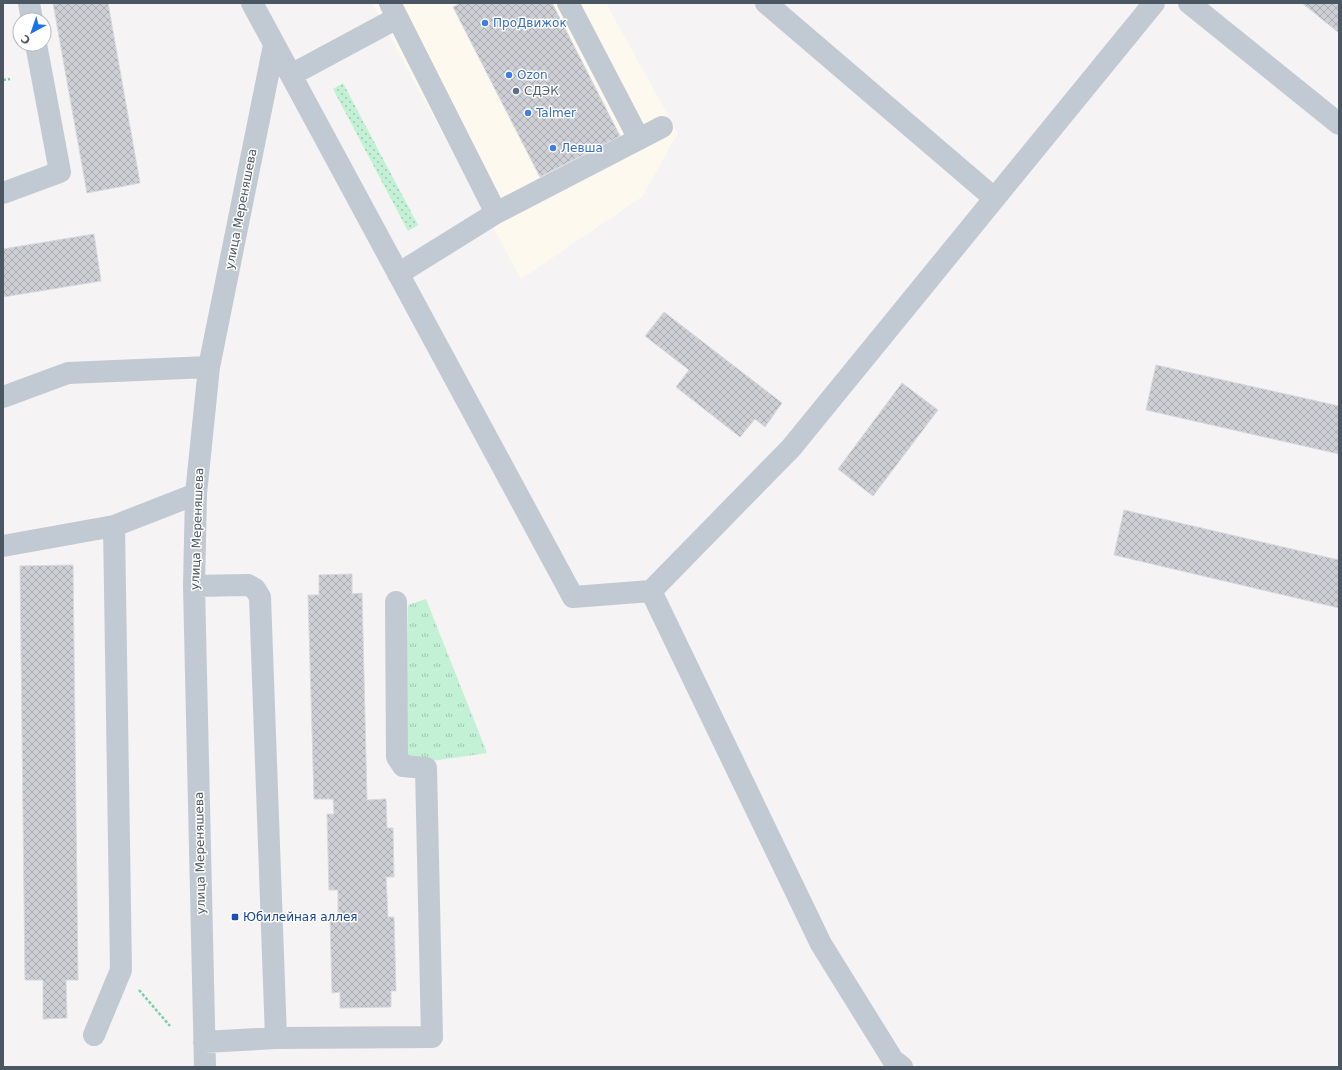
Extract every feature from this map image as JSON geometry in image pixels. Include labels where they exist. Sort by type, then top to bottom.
[{"type":"street","points":[[252,3],[574,597],[651,591],[791,448],[1154,3]]},
{"type":"street","points":[[568,3],[639,139]]},
{"type":"street","points":[[766,3],[994,198]]},
{"type":"street","points":[[1189,3],[1339,124]]},
{"type":"street","points":[[291,75],[393,10],[496,213]]},
{"type":"street","name":"улица Мереняшева","points":[[205,1067],[194,586],[196,494],[209,367],[274,45]]},
{"type":"street","points":[[3,193],[60,172],[38,52]]},
{"type":"street","points":[[398,274],[496,213],[662,127]]},
{"type":"street","points":[[3,397],[68,373],[209,367]]},
{"type":"street","points":[[3,546],[114,526],[196,494]]},
{"type":"street","points":[[94,1035],[121,970],[114,526]]},
{"type":"street","points":[[194,586],[248,585],[255,590],[260,597],[276,1038]]},
{"type":"street","points":[[651,591],[821,944],[893,1060],[902,1067]]},
{"type":"street","points":[[204,1042],[276,1038],[432,1037],[426,768],[403,766],[397,757],[396,602]]},
{"type":"path","points":[[3,80],[10,79]]},
{"type":"path","points":[[121,970],[170,1026]]},
{"type":"shaded area","points":[[372,3],[606,3],[678,133],[642,197],[521,279]]},
{"type":"green space","points":[[343,83],[418,225],[408,231],[333,89]]},
{"type":"green space","points":[[426,599],[487,753],[418,763],[404,752],[408,605]]},
{"type":"building","points":[[53,3],[108,3],[140,183],[87,193]]},
{"type":"building","points":[[461,3],[552,3],[620,136],[540,177],[453,7]]},
{"type":"building","points":[[1302,3],[1339,3],[1339,33]]},
{"type":"building","points":[[94,234],[101,281],[3,297],[3,249]]},
{"type":"building","points":[[664,312],[782,403],[765,427],[755,419],[740,437],[676,387],[689,370],[645,336]]},
{"type":"building","points":[[1156,365],[1339,406],[1339,454],[1146,410]]},
{"type":"building","points":[[902,383],[938,410],[873,496],[838,469]]},
{"type":"building","points":[[1124,510],[1339,560],[1339,608],[1114,555]]},
{"type":"building","points":[[73,565],[78,980],[66,980],[67,1018],[43,1019],[43,980],[25,980],[20,566]]},
{"type":"building","points":[[352,574],[352,594],[362,593],[367,800],[386,799],[387,828],[393,828],[394,877],[386,877],[388,917],[394,917],[396,991],[391,991],[391,1007],[340,1008],[340,992],[332,993],[330,917],[338,917],[338,890],[329,890],[327,814],[334,814],[333,799],[314,799],[308,595],[319,595],[319,575]]},
{"type":"place","name":"ПроДвижок","points":[[485,23]]},
{"type":"place","name":"Ozon","points":[[509,75]]},
{"type":"place","name":"СДЭК","points":[[516,91]]},
{"type":"place","name":"Talmer","points":[[528,113]]},
{"type":"place","name":"Левша","points":[[553,148]]},
{"type":"place","name":"Юбилейная аллея","points":[[235,917]]}]
